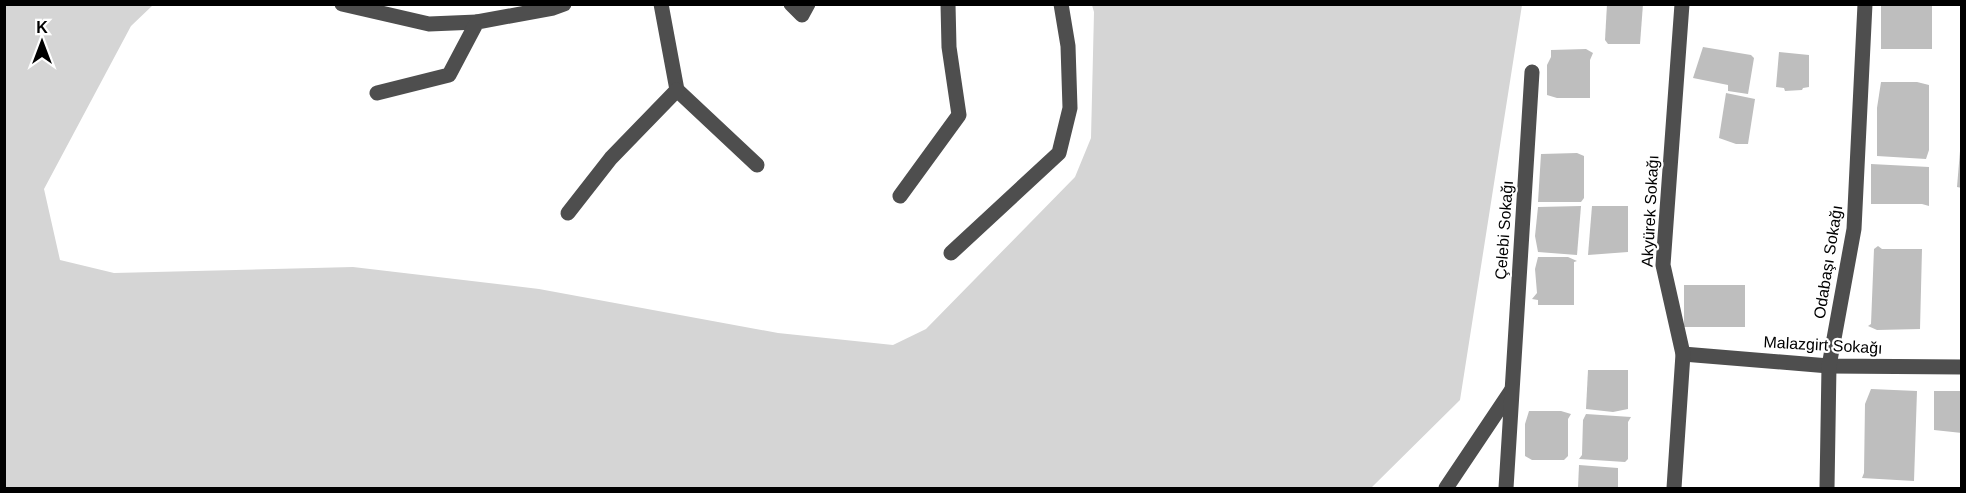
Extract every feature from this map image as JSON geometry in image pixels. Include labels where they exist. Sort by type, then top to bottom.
[{"type":"street","points":[[342,4],[429,24],[477,22],[564,4]]},
{"type":"street","points":[[661,4],[677,90],[757,165]]},
{"type":"street","points":[[791,4],[802,15],[808,4]]},
{"type":"street","points":[[900,196],[959,115],[949,47],[948,4]]},
{"type":"street","points":[[951,253],[1059,153],[1070,108],[1068,46],[1060,4]]},
{"type":"street","name":"Odabaşı Sokağı","points":[[1827,489],[1829,366],[1854,229],[1865,4]]},
{"type":"street","name":"Akyürek Sokağı","points":[[1674,489],[1683,354],[1663,265],[1683,6]]},
{"type":"street","points":[[377,93],[449,75],[477,22]]},
{"type":"street","name":"Çelebi Sokağı","points":[[1506,489],[1532,72]]},
{"type":"street","points":[[568,213],[611,158],[677,90]]},
{"type":"street","name":"Malazgirt Sokağı","points":[[1683,354],[1829,366],[1962,367]]},
{"type":"street","name":"Çelebi Sokağı","points":[[1446,489],[1512,389]]},
{"type":"shaded area","points":[[4,5],[153,5],[131,26],[44,189],[60,260],[114,273],[353,267],[539,289],[778,333],[893,345],[926,329],[1075,177],[1091,138],[1094,12],[1092,5],[1522,5],[1460,400],[1371,488],[5,488]]},
{"type":"building","points":[[1607,4],[1643,4],[1640,44],[1608,44],[1605,40]]},
{"type":"building","points":[[1881,4],[1932,4],[1932,49],[1881,49]]},
{"type":"building","points":[[1703,47],[1751,55],[1754,58],[1748,94],[1728,91],[1728,85],[1693,78]]},
{"type":"building","points":[[1586,49],[1593,53],[1590,60],[1590,98],[1557,98],[1547,95],[1547,65],[1551,57],[1551,50]]},
{"type":"building","points":[[1779,52],[1809,55],[1809,87],[1802,90],[1785,91],[1784,88],[1776,87]]},
{"type":"building","points":[[1881,82],[1917,82],[1929,85],[1929,150],[1926,159],[1877,156],[1877,108]]},
{"type":"building","points":[[1726,93],[1755,99],[1748,144],[1736,144],[1719,138]]},
{"type":"building","points":[[1960,151],[1962,151],[1962,188],[1957,187]]},
{"type":"building","points":[[1577,153],[1584,156],[1584,198],[1581,202],[1538,202],[1541,154]]},
{"type":"building","points":[[1871,164],[1929,167],[1929,206],[1871,204]]},
{"type":"building","points":[[1581,206],[1577,255],[1538,252],[1535,236],[1538,207]]},
{"type":"building","points":[[1592,206],[1628,206],[1628,252],[1588,255]]},
{"type":"building","points":[[1878,246],[1882,249],[1922,249],[1920,329],[1877,330],[1868,326],[1871,324],[1874,249]]},
{"type":"building","points":[[1538,257],[1568,257],[1577,261],[1574,262],[1574,305],[1538,305],[1538,300],[1532,299],[1537,293],[1535,269]]},
{"type":"building","points":[[1684,285],[1745,285],[1745,327],[1684,327]]},
{"type":"building","points":[[1588,370],[1628,370],[1628,409],[1613,412],[1586,409]]},
{"type":"building","points":[[1871,389],[1917,391],[1914,481],[1862,478],[1865,404]]},
{"type":"building","points":[[1934,391],[1962,391],[1962,433],[1934,430]]},
{"type":"building","points":[[1529,411],[1561,411],[1571,414],[1568,419],[1568,456],[1564,460],[1532,460],[1525,456],[1525,424]]},
{"type":"building","points":[[1586,414],[1631,417],[1628,422],[1628,459],[1625,462],[1579,459],[1582,455],[1583,420]]},
{"type":"building","points":[[1579,465],[1618,468],[1618,488],[1578,488]]}]
